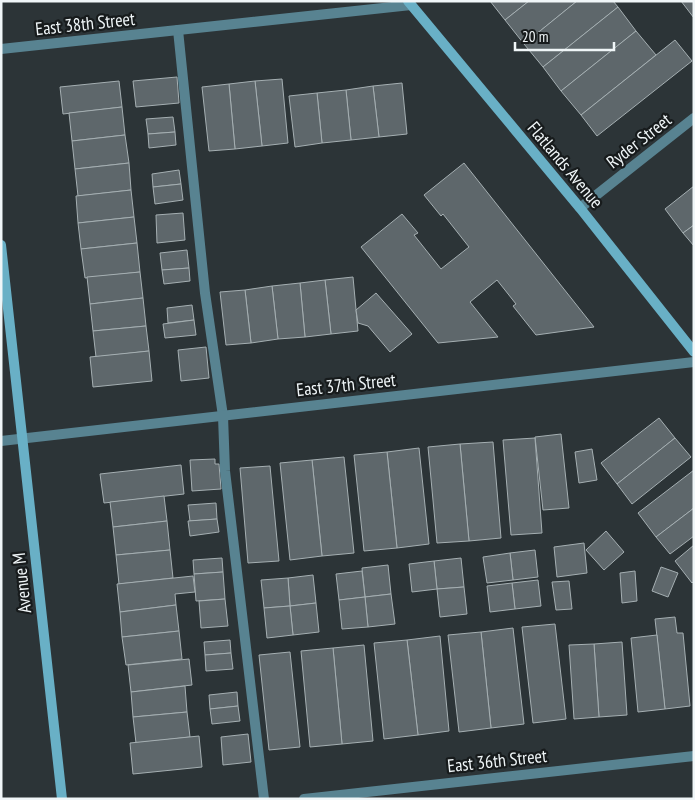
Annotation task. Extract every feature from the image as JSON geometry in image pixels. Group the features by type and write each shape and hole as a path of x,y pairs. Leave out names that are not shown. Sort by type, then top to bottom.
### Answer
{"main road":[{"name":"Flatlands Avenue","path":"409,3 580,208 694,352"},
{"name":"Avenue M","path":"1,245 62,799"}],"street":[{"name":"East 38th Street","path":"1,49 409,3"},
{"path":"178,30 205,293 223,416 226,480 264,799"},
{"name":"Ryder Street","path":"580,208 694,118"},
{"name":"East 37th Street","path":"1,440 694,362"},
{"name":"East 36th Street","path":"304,799 694,756"}],"building":[{"path":"490,1 529,1 505,20"},
{"path":"529,1 577,1 524,44 505,20"},
{"path":"577,1 613,1 618,7 543,67 524,44"},
{"path":"681,1 694,1 694,18"},
{"path":"618,7 636,31 561,91 543,67"},
{"path":"636,31 656,55 581,115 561,91"},
{"path":"675,40 692,61 597,136 581,115"},
{"path":"177,77 179,103 136,107 133,81"},
{"path":"282,79 288,143 262,146 255,81"},
{"path":"119,81 122,107 63,114 60,87"},
{"path":"255,81 262,146 235,149 229,84"},
{"path":"402,83 407,134 379,137 373,86"},
{"path":"229,84 235,149 209,151 202,87"},
{"path":"373,86 379,137 351,140 346,90"},
{"path":"346,90 351,140 322,143 317,93"},
{"path":"317,93 322,143 295,147 289,96"},
{"path":"122,107 125,135 72,141 69,113"},
{"path":"173,117 175,132 148,134 146,119"},
{"path":"175,132 176,145 149,148 148,134"},
{"path":"125,135 129,163 75,169 72,141"},
{"path":"129,163 131,190 78,196 75,169"},
{"path":"464,163 594,327 536,335 513,306 516,304 497,280 470,302 498,337 438,343 361,247 402,214 418,233 414,235 441,269 469,247 443,214 441,216 424,195"},
{"path":"179,170 181,184 153,187 152,174"},
{"path":"181,184 183,200 155,204 153,187"},
{"path":"694,186 694,225 683,233 665,209"},
{"path":"131,190 134,217 78,223 76,196"},
{"path":"183,213 185,240 157,243 156,215"},
{"path":"134,217 137,243 81,249 78,223"},
{"path":"694,225 694,246 683,233"},
{"path":"137,243 140,272 85,278 81,249"},
{"path":"187,250 189,268 162,270 160,253"},
{"path":"189,268 190,281 164,284 162,270"},
{"path":"140,272 143,298 90,304 87,277"},
{"path":"353,277 358,331 331,334 325,280"},
{"path":"325,280 331,334 305,337 300,283"},
{"path":"300,283 305,337 278,339 272,286"},
{"path":"272,286 278,339 251,343 245,290"},
{"path":"245,290 251,343 226,345 220,292"},
{"path":"376,293 412,334 390,352 368,326 358,323 356,310"},
{"path":"143,298 146,326 93,331 90,304"},
{"path":"192,305 194,320 168,323 167,308"},
{"path":"194,320 196,335 165,338 163,324"},
{"path":"146,326 149,351 96,357 93,331"},
{"path":"206,347 209,378 181,381 178,350"},
{"path":"149,351 152,381 93,387 90,357"},
{"path":"659,418 675,438 617,484 601,463"},
{"path":"561,434 569,508 543,510 535,437"},
{"path":"535,438 542,533 511,535 503,440"},
{"path":"675,438 691,457 632,504 617,484"},
{"path":"493,442 501,538 469,541 460,444"},
{"path":"460,444 469,541 437,543 428,447"},
{"path":"419,448 429,544 397,548 387,452"},
{"path":"592,449 597,480 579,483 575,452"},
{"path":"387,452 397,548 364,551 354,455"},
{"path":"344,457 354,553 322,556 312,460"},
{"path":"215,459 215,464 219,464 221,489 192,491 190,460"},
{"path":"312,460 322,556 290,560 280,463"},
{"path":"181,465 184,494 104,503 100,474"},
{"path":"270,466 279,561 248,563 240,468"},
{"path":"694,470 694,508 656,537 638,513"},
{"path":"164,496 167,521 113,527 110,502"},
{"path":"216,503 217,519 190,521 188,505"},
{"path":"694,508 694,536 670,554 656,537"},
{"path":"217,519 219,532 190,536 188,521"},
{"path":"167,521 170,550 116,555 113,527"},
{"path":"606,531 624,552 604,570 586,550"},
{"path":"584,543 587,573 557,577 554,547"},
{"path":"694,545 694,581 692,583 675,561"},
{"path":"170,550 173,578 119,584 116,555"},
{"path":"535,550 538,577 513,580 510,553"},
{"path":"510,553 513,580 487,583 483,557"},
{"path":"222,558 223,572 194,574 193,560"},
{"path":"461,558 464,587 437,589 434,561"},
{"path":"434,561 437,589 412,592 409,564"},
{"path":"388,565 391,594 365,597 362,568"},
{"path":"661,567 678,573 668,597 652,591"},
{"path":"362,571 365,597 339,600 336,574"},
{"path":"635,571 637,601 622,603 620,573"},
{"path":"223,572 225,599 196,601 194,574"},
{"path":"313,575 316,603 290,606 288,578"},
{"path":"193,576 195,592 175,594 176,605 120,612 117,584"},
{"path":"288,578 290,606 264,608 261,580"},
{"path":"538,580 541,606 515,609 512,583"},
{"path":"569,581 572,609 556,610 552,582"},
{"path":"512,583 515,609 490,612 487,586"},
{"path":"464,587 467,614 440,617 437,589"},
{"path":"391,594 395,624 368,627 365,597"},
{"path":"365,597 368,627 342,629 339,600"},
{"path":"225,599 228,626 201,628 199,601"},
{"path":"316,603 319,632 293,635 290,606"},
{"path":"176,605 179,631 122,637 120,612"},
{"path":"290,606 293,635 267,638 264,608"},
{"path":"675,617 677,633 683,633 690,706 665,709 655,619"},
{"path":"555,624 566,719 533,723 522,627"},
{"path":"513,628 524,724 491,728 481,632"},
{"path":"179,631 182,659 126,665 122,637"},
{"path":"481,632 491,728 459,732 448,635"},
{"path":"657,635 665,709 638,712 631,638"},
{"path":"440,636 449,731 418,735 407,640"},
{"path":"230,640 231,653 205,655 204,642"},
{"path":"407,640 418,735 384,739 374,643"},
{"path":"622,642 627,715 599,717 594,644"},
{"path":"594,644 599,717 574,719 569,645"},
{"path":"364,645 373,741 342,744 333,648"},
{"path":"333,648 342,744 310,747 301,651"},
{"path":"290,652 300,747 269,750 259,655"},
{"path":"231,653 233,669 206,671 205,655"},
{"path":"189,659 192,685 131,692 128,665"},
{"path":"185,686 187,712 133,717 131,692"},
{"path":"237,692 238,706 210,709 209,695"},
{"path":"238,706 240,721 212,724 210,709"},
{"path":"187,712 190,737 136,743 133,717"},
{"path":"248,734 251,762 223,765 221,737"},
{"path":"199,736 202,767 133,774 130,743"}]}
